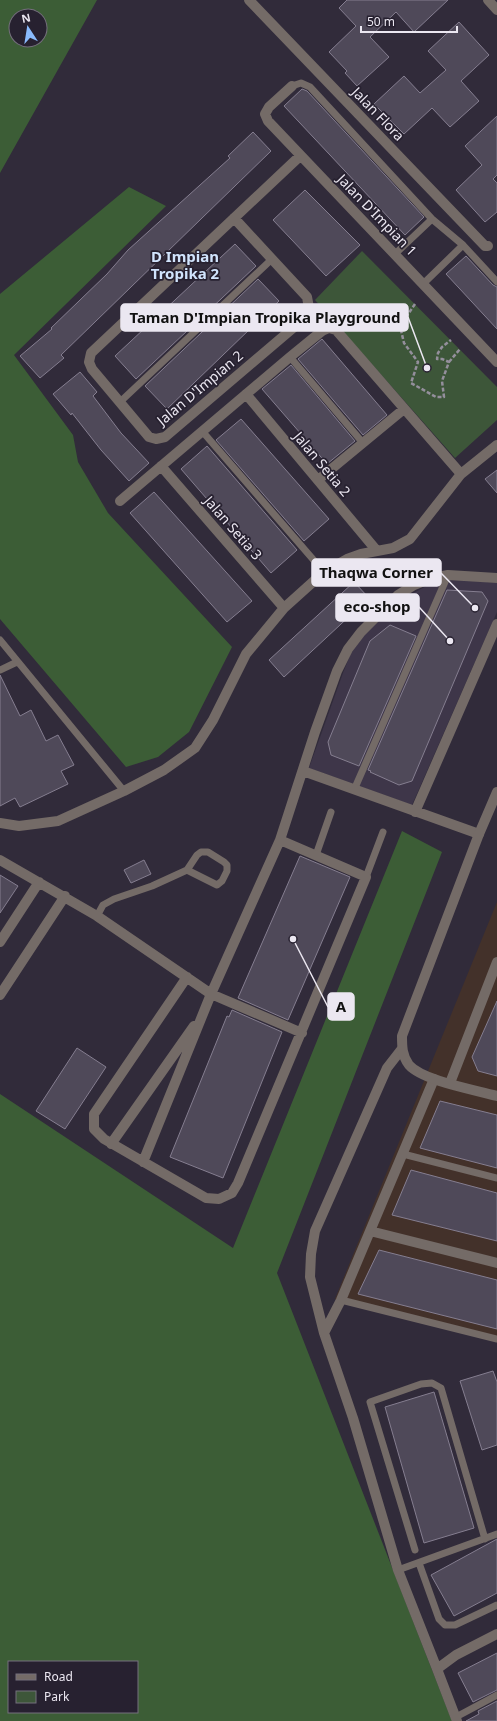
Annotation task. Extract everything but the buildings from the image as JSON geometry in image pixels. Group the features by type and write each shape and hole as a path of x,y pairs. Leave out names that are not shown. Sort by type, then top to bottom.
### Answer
{"street":[{"name":"Jalan Flora","path":"250,0 485,246 488,246"},
{"path":"488,0 497,10"},
{"name":"Jalan D'Impian 1","path":"292,86 269,106 265,114 268,121 497,362"},
{"name":"Jalan D'Impian 2","path":"234,218 307,297 309,308 306,316 165,437 156,439 149,437 92,369 89,362 91,353 234,218 300,156"},
{"path":"120,501 290,357 322,331 329,328 336,330 461,474"},
{"name":"Jalan Setia 2","path":"246,394 377,551"},
{"path":"318,480 404,409"},
{"path":"0,823 19,826 58,821 124,791 164,770 195,748 213,720 246,654 284,608 324,572 346,559 393,548 410,539 461,474 497,445"},
{"name":"Jalan Setia 3","path":"161,466 284,608"},
{"path":"143,1162 211,994 280,840 315,732 337,672 352,644 361,632 398,596 429,578 448,575 497,578"},
{"path":"415,812 497,624"},
{"path":"303,771 479,834"},
{"path":"497,792 479,834 402,1036 401,1050 409,1065 434,1079 497,1096"},
{"path":"187,977 94,1114 94,1128 111,1144 206,1198 219,1199 232,1193 238,1183 366,877 280,840"},
{"path":"0,860 65,896 97,916 211,994 302,1033"},
{"path":"0,942 39,882"},
{"path":"0,995 65,896"},
{"path":"450,1083 497,962"},
{"path":"111,1144 205,1011"},
{"path":"401,1050 387,1068 315,1231 311,1254 310,1277 324,1334 353,1418 398,1570 457,1719"},
{"path":"324,1334 341,1300 434,1079"},
{"path":"370,1230 497,1263"},
{"path":"437,1669 456,1655 497,1634"}],"lane":[{"path":"292,86 301,83 310,87 432,219 463,245 497,282"},
{"path":"395,254 432,219"},
{"path":"424,284 463,245"},
{"path":"120,402 272,259"},
{"path":"290,357 363,443"},
{"path":"202,431 324,572"},
{"path":"354,790 448,575"},
{"path":"0,640 124,791"},
{"path":"0,670 17,662"},
{"path":"316,855 331,812"},
{"path":"366,877 383,832"},
{"path":"97,916 103,906 114,899 152,886 187,870 197,855 201,852 208,852 227,865 227,871 222,881 217,885 187,870"},
{"path":"403,1154 497,1178"},
{"path":"341,1300 497,1339"},
{"path":"415,1550 370,1402 421,1384 432,1383 441,1388 485,1539"},
{"path":"398,1570 497,1534"},
{"path":"419,1563 439,1618 445,1625 454,1625 497,1605"},
{"path":"457,1719 497,1695"}],"path":[{"path":"415,304 400,326 404,343 418,362 411,383 436,397 444,396 442,381 449,362 460,349"},
{"path":"449,362 437,358 442,348 451,340"}],"shaded area":[{"path":"452,579 497,583 497,612 412,805 309,768 351,653 365,634 401,600 430,584"},
{"path":"497,902 497,1342 335,1299"}],"green space":[{"path":"0,0 97,0 0,173"},
{"path":"129,187 166,206 14,355 73,435 78,462 108,513 232,647 189,732 158,757 126,767 0,619 0,294"},
{"path":"362,251 497,387 497,420 455,458 315,300"},
{"path":"402,831 442,852 277,1273 452,1721 0,1721 0,1094 233,1248"}],"place":[{"name":"Taman D'Impian Tropika Playground","path":"427,368"},
{"name":"Thaqwa Corner","path":"475,608"},
{"name":"eco-shop","path":"450,641"},
{"name":"A","path":"293,939"}],"district":[{"name":"D Impian Tropika 2","path":"185,266"}]}
